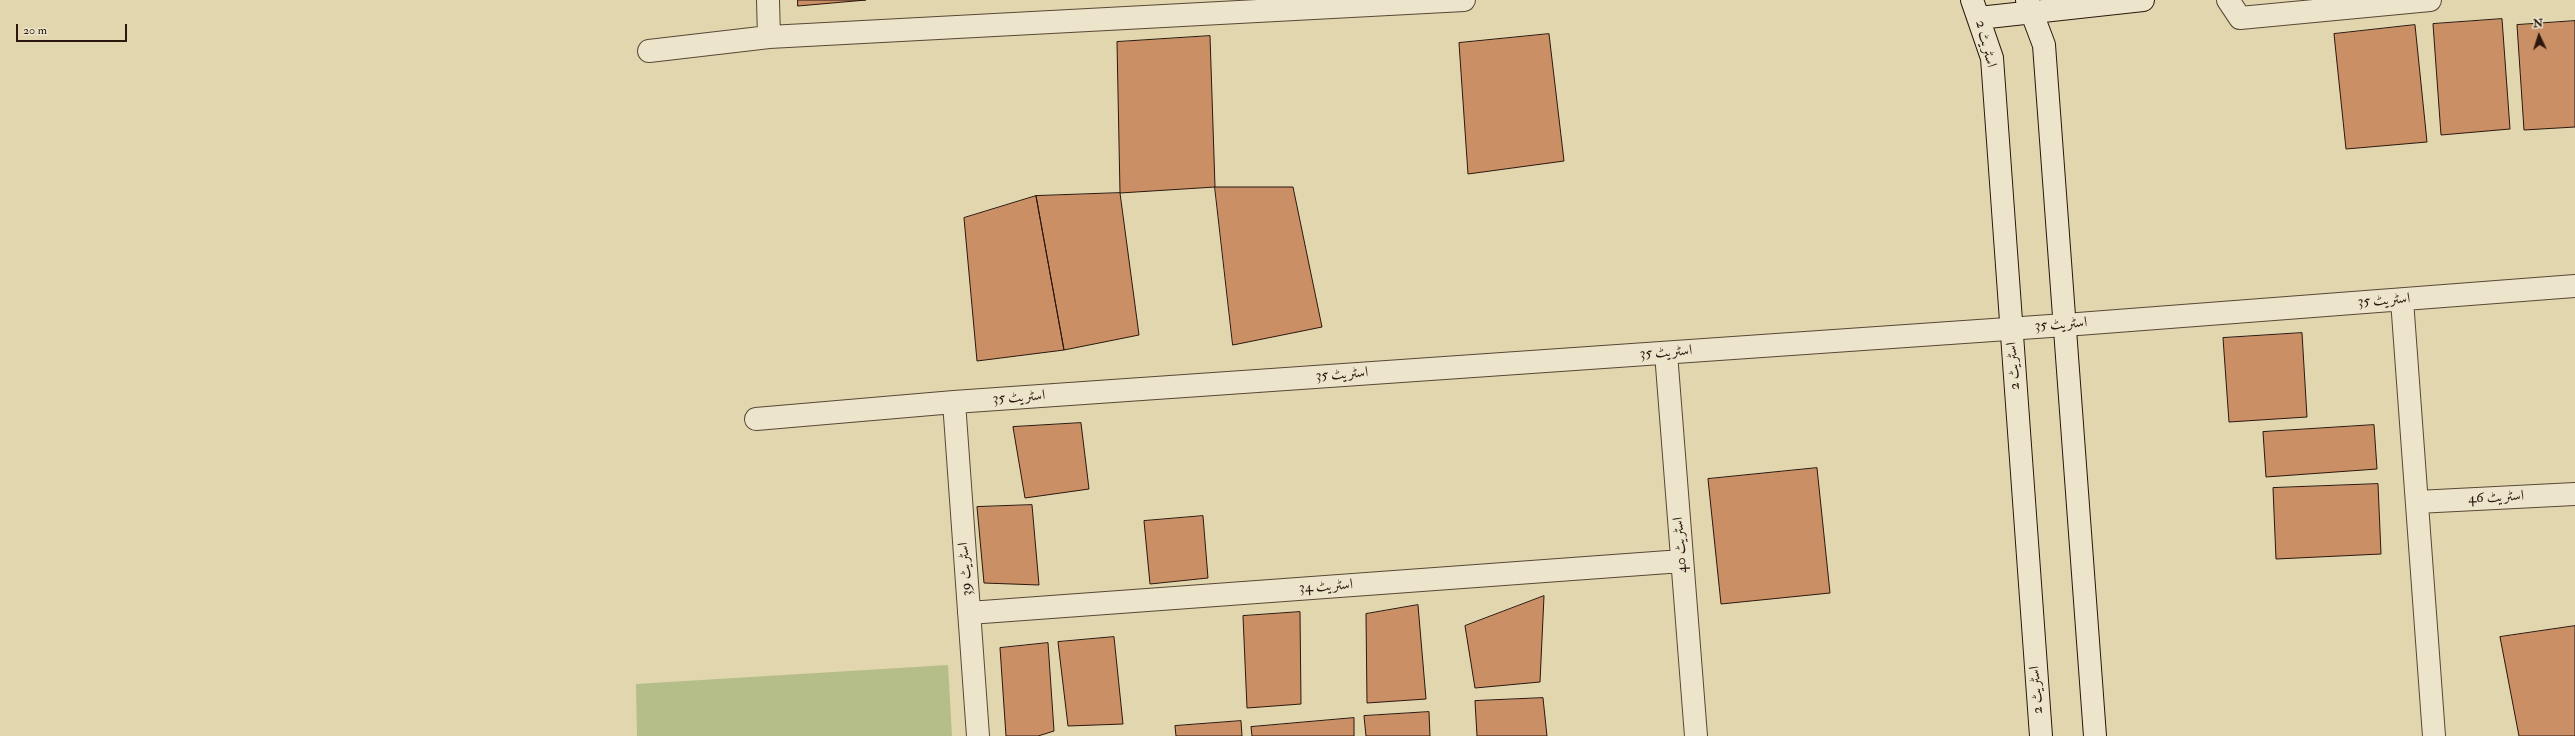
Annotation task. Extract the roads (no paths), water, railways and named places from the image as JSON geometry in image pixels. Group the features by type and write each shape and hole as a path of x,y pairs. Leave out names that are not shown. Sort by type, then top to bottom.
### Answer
{"street":[{"path":"768,0 769,38"},
{"path":"649,52 769,38 1464,0"},
{"path":"1976,9 2142,0"},
{"path":"2228,0 2240,18 2430,0"},
{"path":"2030,5 2044,45 2095,736"},
{"name":"اسٹریٹ 2","path":"1976,9 1992,58 2041,736"},
{"name":"اسٹریٹ 35","path":"756,419 954,402 2065,325 2575,286"},
{"path":"2402,300 2434,736"},
{"name":"اسٹریٹ 40","path":"1666,353 1696,736"},
{"name":"اسٹریٹ 39","path":"954,402 978,736"},
{"name":"اسٹریٹ 46","path":"2417,502 2575,494"},
{"name":"اسٹریٹ 34","path":"969,613 1682,561"}]}
